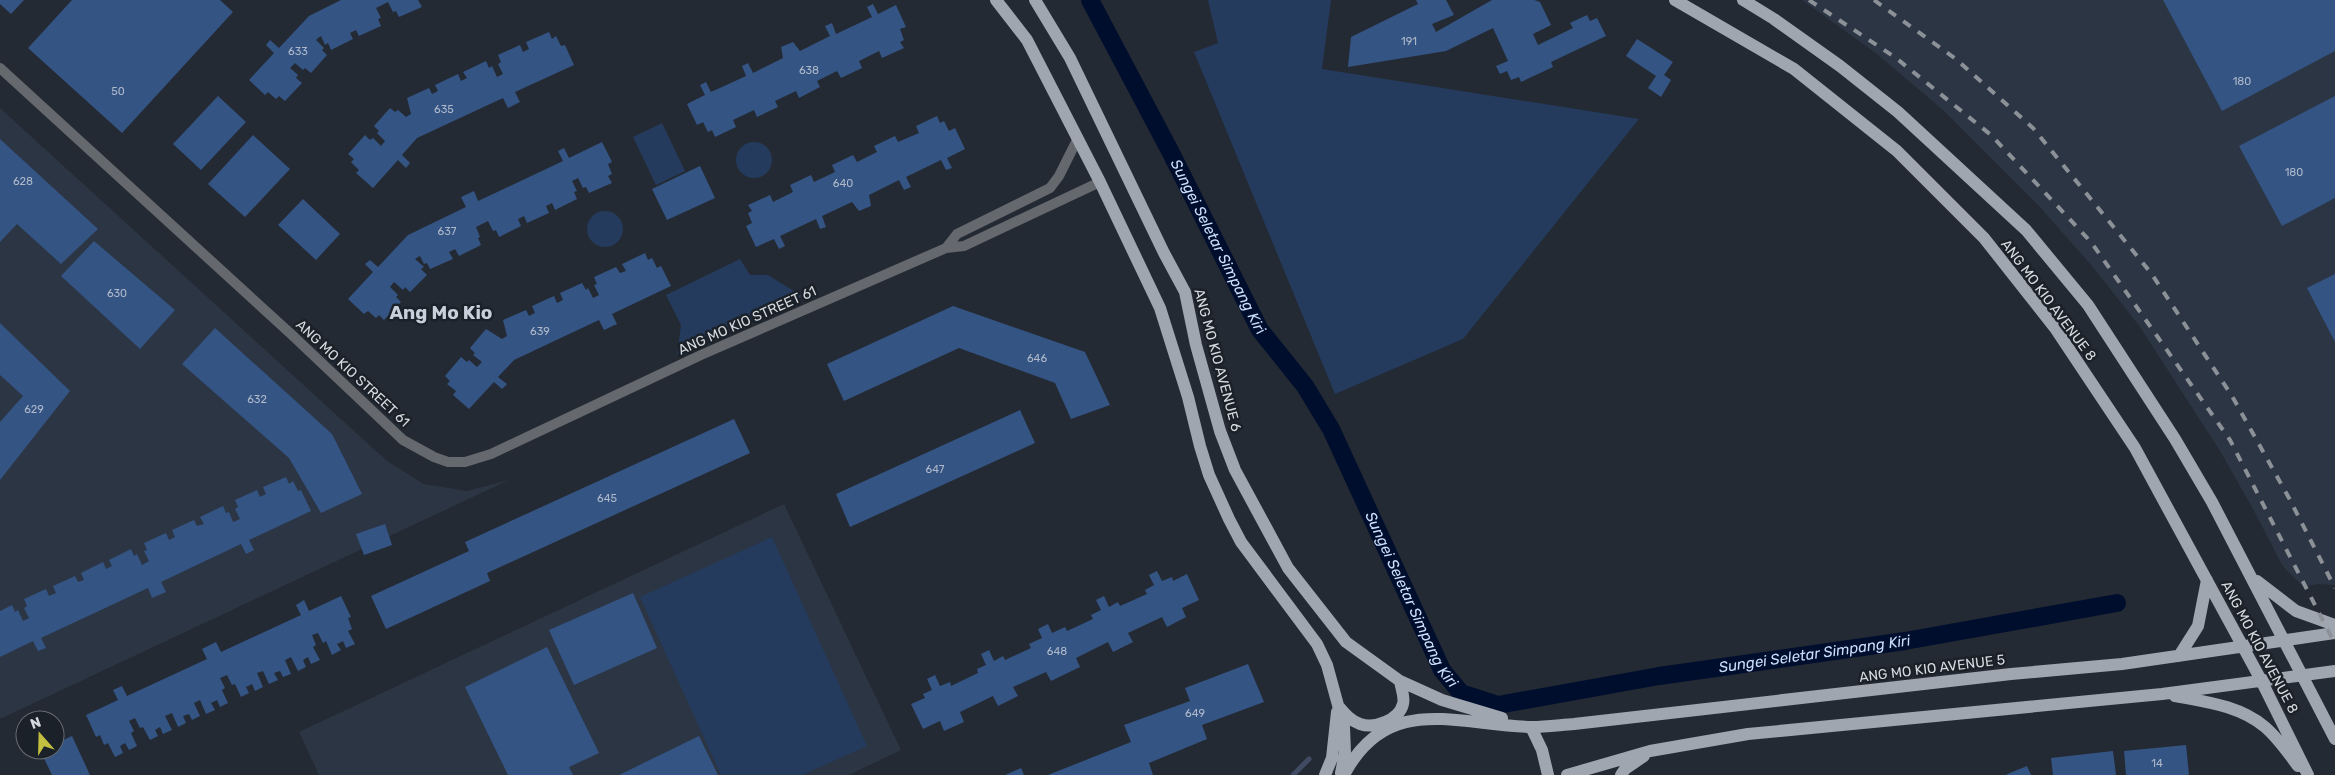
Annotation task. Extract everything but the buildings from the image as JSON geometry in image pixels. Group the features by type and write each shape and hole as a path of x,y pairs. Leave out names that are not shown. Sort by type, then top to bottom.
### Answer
{"main road":[{"path":"996,0 1027,40 1100,182 1160,308 1188,397 1200,446 1228,519 1241,542 1317,644 1328,664 1337,706 1344,727 1345,753 1340,775"},
{"name":"ANG MO KIO AVENUE 6","path":"1035,0 1070,58 1164,253 1185,292 1196,346 1220,430 1239,479 1288,568 1346,642 1400,681 1442,700 1532,727"},
{"name":"ANG MO KIO AVENUE 8","path":"1675,0 1794,70 1897,150 1984,238 2055,328 2135,448 2262,680 2307,775"},
{"name":"ANG MO KIO AVENUE 8","path":"1743,0 1774,19 1840,66 1898,112 2026,230 2088,305 2170,431 2253,578 2335,739"},
{"path":"2253,578 2296,611 2335,625"},
{"path":"2179,656 2198,626 2207,580"},
{"name":"ANG MO KIO AVENUE 5","path":"1532,727 1583,723 2179,656 2335,633"},
{"path":"1567,775 1650,751 1748,734 2162,694 2335,671"},
{"path":"1337,706 1351,720 1362,725 1390,720 1400,711 1404,703 1400,681"},
{"path":"2162,694 2220,704 2244,714 2266,728 2307,775"},
{"path":"1325,775 1332,758 1337,706"},
{"path":"1344,775 1365,744 1391,728 1414,720 1437,717 1532,727 1542,750 1548,775"},
{"path":"1621,775 1625,769 1650,751"}],"street":[{"name":"ANG MO KIO STREET 61","path":"0,68 291,334 403,440 434,457 448,462 465,462 491,454 718,348 946,248 964,246 1100,182"},
{"name":"ANG MO KIO STREET 61","path":"946,248 957,234 1050,188 1059,176 1078,138"}],"shaded area":[{"path":"1208,0 1331,0 1322,69 1639,119 1463,339 1335,394 1194,52 1218,43"},
{"path":"1802,0 2335,0 2335,585 2318,584 2303,587 2282,565 2220,451 2140,327 2093,267 2038,205 1944,111 1877,54"},
{"path":"0,108 387,461 424,484 467,491 509,480 19,710 15,710 15,712 0,719"},
{"path":"662,123 685,171 656,185 633,137"},
{"path":"754,142 761,143 767,147 771,153 771,167 767,173 761,177 754,178 747,177 741,173 737,167 736,160 737,153 741,147 747,143"},
{"path":"605,211 612,212 618,216 622,222 622,236 618,242 612,246 605,247 598,246 592,242 588,236 587,229 588,222 592,216 598,212"},
{"path":"740,259 750,275 768,275 802,296 677,355 681,325 666,295"},
{"path":"784,504 901,750 849,775 319,775 299,732"},
{"path":"772,537 867,746 802,775 721,775 640,597"}],"waterway":[{"name":"Sungei Seletar Simpang Kiri","path":"1090,0 1170,151 1260,330 1305,386 1331,429 1442,670 1461,693 1498,705 1659,676 1905,641 2117,603"},
{"name":"Sungei Seletar Simpang Kiri","path":"1412,615 1413,604"},
{"path":"1293,775 1309,759"}],"railway":[{"path":"1809,0 1896,58 1991,135 2091,242 2230,440 2335,644"},
{"path":"1874,0 1956,59 2033,128 2151,273 2232,396 2289,498 2335,588"}],"district":[{"name":"Ang Mo Kio","path":"441,312"}]}
